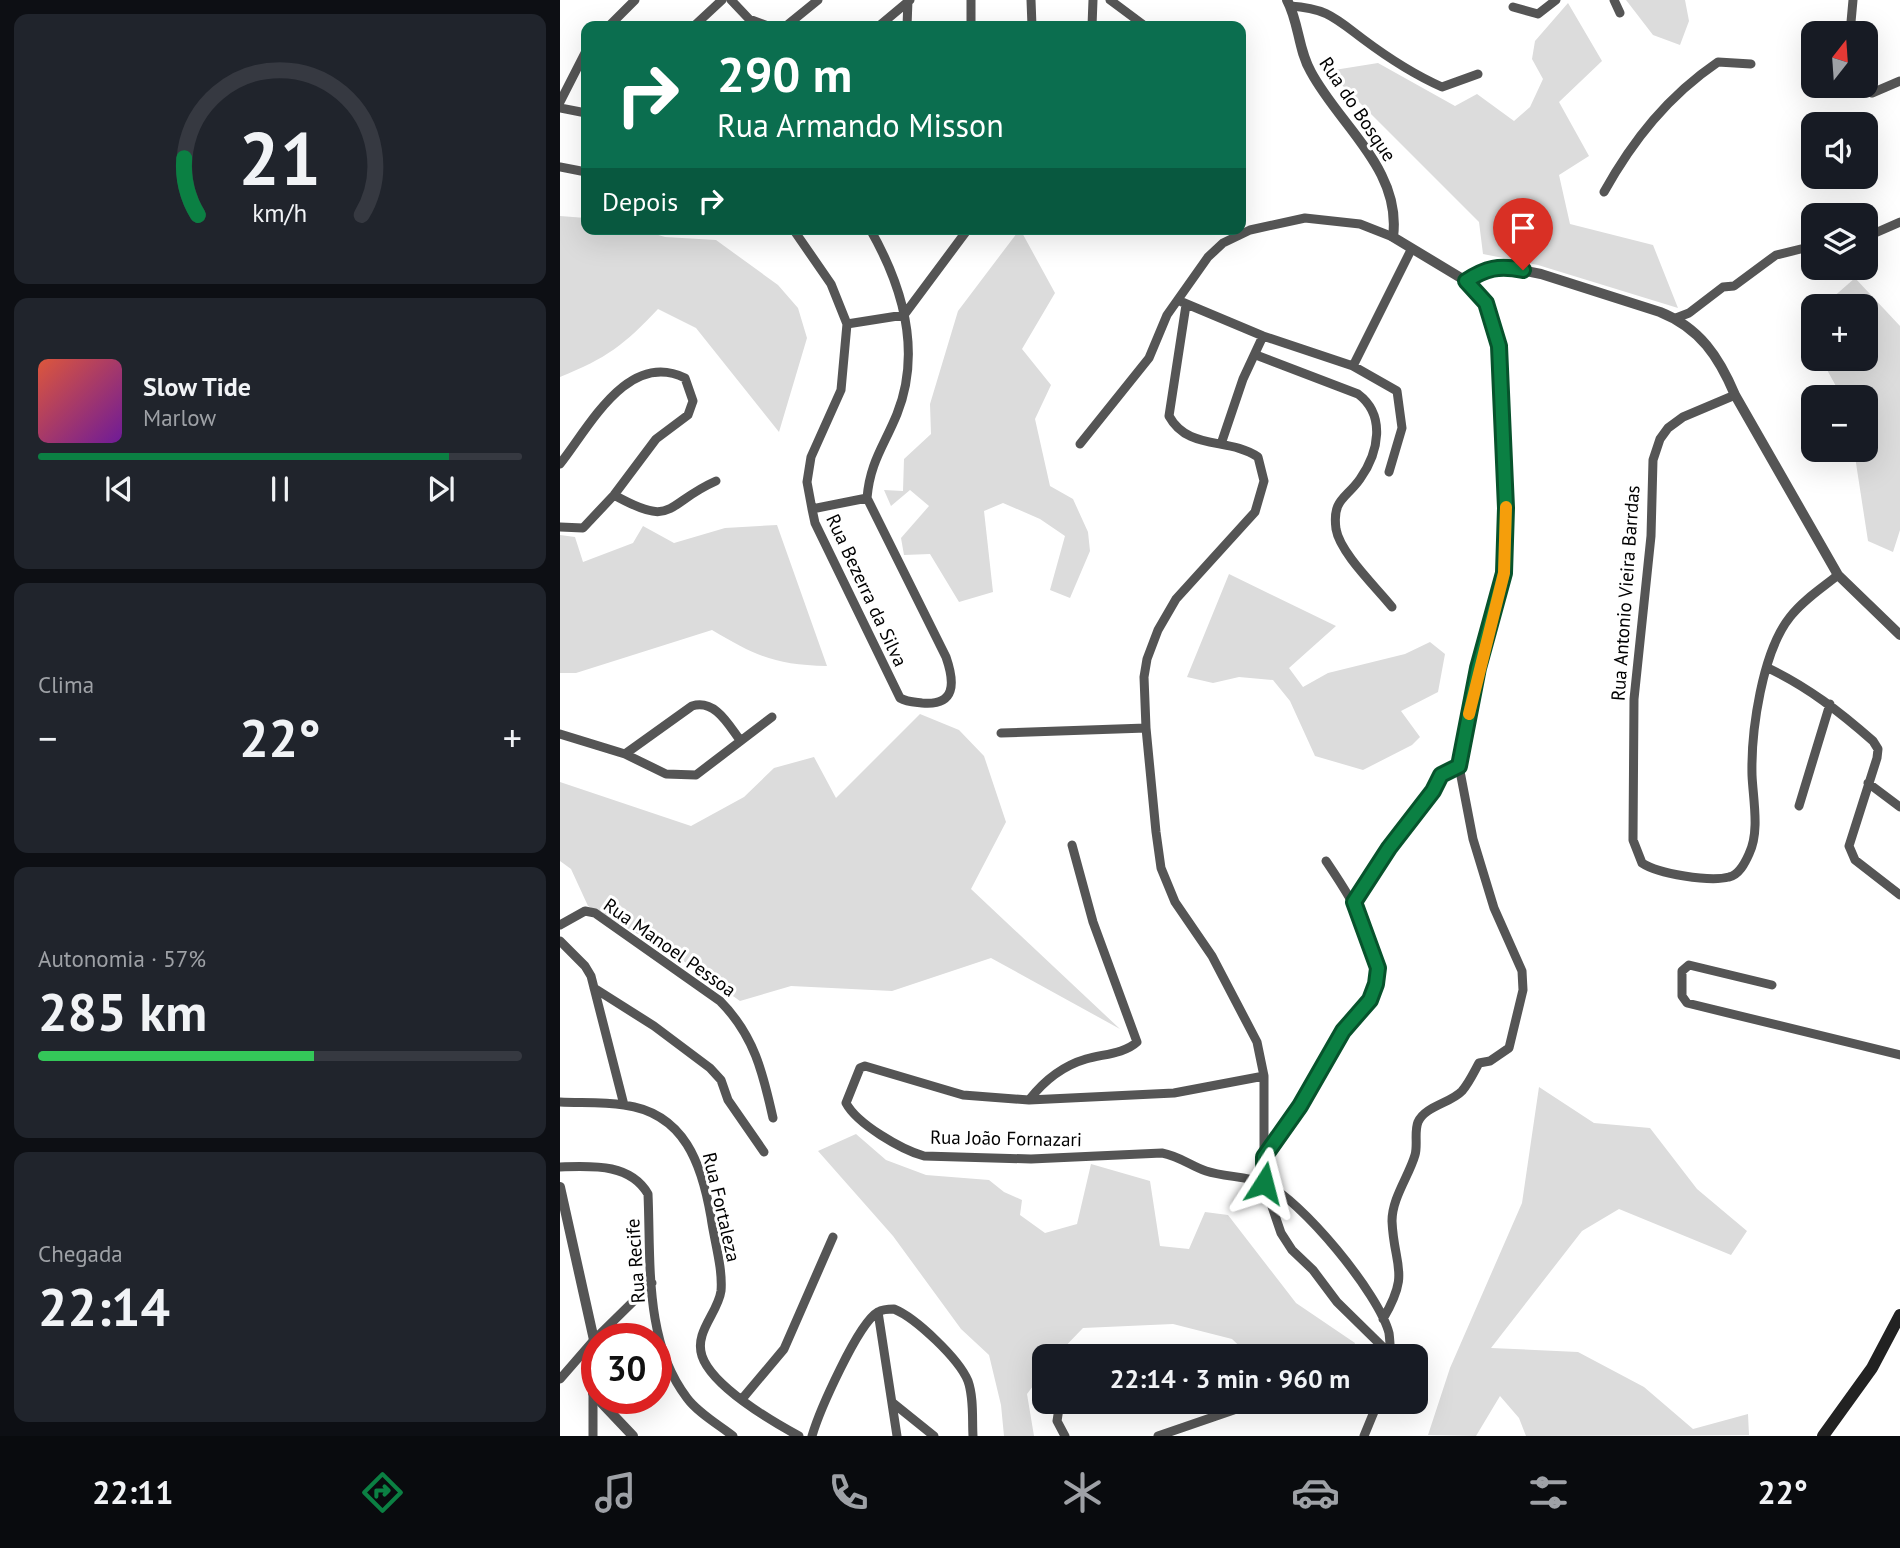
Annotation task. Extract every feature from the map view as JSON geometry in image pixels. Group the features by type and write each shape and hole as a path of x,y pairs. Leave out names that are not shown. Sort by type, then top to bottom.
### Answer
{"main road":[{"path":"1823,1436 1842,1402 1887,1344 1900,1315"}],"street":[{"path":"614,21 635,0"},
{"path":"699,21 722,0"},
{"path":"731,0 749,19 754,21"},
{"path":"790,21 804,5 818,0"},
{"path":"971,0 971,21"},
{"path":"1031,0 1032,21"},
{"path":"1093,0 1093,21"},
{"path":"1110,0 1138,21"},
{"path":"1513,7 1538,14 1556,0"},
{"path":"1614,0 1620,13"},
{"path":"1851,21 1853,0"},
{"path":"885,21 909,1"},
{"path":"907,21 909,1"},
{"path":"1289,3 1313,7 1337,18 1364,40 1443,87 1467,81 1478,74"},
{"name":"Rua do Bosque","path":"1289,3 1311,73 1376,162 1385,181 1395,210 1393,237"},
{"path":"560,102 581,61"},
{"path":"1604,192 1638,136 1668,102 1715,64 1751,64"},
{"path":"1878,89 1900,81"},
{"path":"560,108 581,112"},
{"path":"560,167 581,171"},
{"path":"1246,232 1305,218 1360,224 1393,237 1466,281 1486,303 1499,346 1506,508 1504,573 1478,668 1459,766 1473,839 1494,908 1522,971 1523,990 1509,1048 1490,1061 1479,1063 1461,1092 1425,1114 1418,1122 1415,1156 1394,1209 1392,1221 1400,1262 1399,1282 1394,1300 1383,1319"},
{"path":"1878,232 1900,222"},
{"name":"Rua Bezerra da Silva","path":"797,235 831,284 847,324 841,390 811,457 807,482 812,509 827,547 900,698 934,704 943,702 950,693 950,671 946,657 867,498"},
{"path":"812,509 867,498 869,473 898,412 908,367 904,315 897,284 873,235"},
{"path":"847,324 904,315 964,235"},
{"path":"1080,444 1149,358 1167,315 1183,302 1208,257 1223,243 1240,235"},
{"path":"1676,318 1701,305 1712,293 1734,286 1776,255 1801,249"},
{"path":"1353,366 1411,250"},
{"path":"1466,281 1485,269 1505,267 1541,274 1676,318 1713,351 1735,395 1838,575 1900,635"},
{"path":"1183,302 1263,336 1353,366 1397,391 1402,428 1389,472"},
{"path":"1183,302 1169,416 1186,436 1238,447 1258,457 1263,471 1263,490 1255,512 1189,582 1158,630 1144,677 1156,832 1164,875 1175,902 1212,956 1257,1042 1264,1076 1264,1183 1281,1233 1292,1250 1314,1270 1350,1316 1379,1344"},
{"path":"1221,444 1243,379 1263,336"},
{"path":"1256,355 1358,394 1370,402 1377,416 1376,437 1360,480 1340,498 1335,515 1337,533 1344,548 1392,607"},
{"path":"560,464 624,384 643,374 664,370 685,378 693,401 688,415 656,439 614,495 583,528 560,527"},
{"name":"Rua Antonio Vieira Barrdas","path":"1735,395 1683,417 1668,428 1660,439 1653,460 1651,536 1633,699 1633,840 1642,863 1666,875 1728,878 1741,869 1751,851 1754,830 1753,746 1756,718 1768,668"},
{"path":"614,495 643,511 657,513 673,509 697,490 716,481"},
{"path":"1838,575 1789,618 1777,636 1768,668 1795,681 1830,704 1873,741 1878,749 1849,846 1855,860 1900,895"},
{"path":"625,754 692,706 703,703 710,706 740,740"},
{"path":"1799,806 1830,704"},
{"path":"560,734 625,754 666,774 696,775 711,767 740,740 772,717"},
{"path":"1001,733 1146,728"},
{"path":"1354,902 1389,848 1433,791 1441,775 1459,766"},
{"path":"1868,783 1900,807"},
{"name":"Rua João Fornazari","path":"1029,1100 1041,1084 1067,1067 1136,1044 1137,1039 1093,922 1072,845"},
{"path":"1264,1157 1300,1106 1343,1031 1370,1000 1376,984 1378,968 1354,902 1326,861"},
{"name":"Rua Manoel Pessoa","path":"560,925 585,911 595,913 720,1001 733,1014 760,1060 774,1118"},
{"path":"560,941 585,966 594,988 624,1105"},
{"path":"1772,985 1689,965 1682,971 1682,996 1687,1003 1900,1055"},
{"path":"594,988 654,1026 710,1068 721,1080 728,1100 764,1152"},
{"name":"Rua João Fornazari","path":"1264,1076 1174,1093 1029,1100 963,1095 865,1066 860,1068 846,1103 887,1138 907,1151 924,1156 1031,1159 1162,1153 1180,1158 1204,1170 1264,1183"},
{"name":"Rua Fortaleza","path":"560,1102 624,1105 669,1125 682,1135 694,1154 710,1212 721,1279 720,1296 701,1340 701,1354 709,1370 742,1399 799,1436"},
{"name":"Rua Recife","path":"560,1167 620,1170 641,1183 648,1194 653,1283 661,1350 688,1399 733,1436"},
{"path":"1264,1183 1309,1218 1345,1259 1383,1319 1390,1344"},
{"path":"560,1187 590,1323"},
{"path":"742,1399 784,1349 833,1237"},
{"path":"612,1323 653,1283"},
{"path":"812,1436 833,1383 878,1312 894,1309 919,1324 963,1373 970,1392 974,1436"},
{"path":"878,1312 897,1436"},
{"path":"560,1380 581,1355"},
{"path":"893,1403 934,1436"},
{"path":"593,1436 595,1414"},
{"path":"613,1414 633,1436"},
{"path":"1058,1414 1057,1421 1065,1436"},
{"path":"1158,1436 1222,1414"},
{"path":"1364,1436 1373,1414"}],"shaded area":[{"path":"1626,0 1685,0 1689,21 1680,45 1653,35"},
{"path":"1568,3 1602,61 1559,102 1589,156 1559,175 1570,224 1653,245 1678,308 1538,265 1483,254 1479,222 1328,71 1378,63 1455,106 1477,94 1514,121 1530,107 1543,79 1532,59 1535,41"},
{"path":"560,216 581,218 581,235 658,235 716,240 778,285 798,308 807,338 779,432 696,328 658,309 614,349 560,377"},
{"path":"1015,235 1023,235 1055,293 1022,349 1051,385 1035,419 1050,486 1073,499 1088,532 1090,551 1070,598 1050,590 1065,536 1040,519 1003,503 984,511 993,592 959,602 930,554 904,555 901,538 929,506 910,490 891,506 884,490 903,491 904,459 931,434 930,404 958,311"},
{"path":"1853,280 1857,280 1870,294 1837,294"},
{"path":"1878,303 1900,326 1900,530 1893,552 1868,541 1856,462 1878,462 1878,385 1835,385 1828,371 1878,371"},
{"path":"777,525 827,666 793,664 766,657 712,630 576,673 560,673 560,535 575,537 583,562 633,543 643,526 674,543 725,528"},
{"path":"1229,574 1336,626 1289,668 1303,687 1328,673 1405,654 1430,642 1445,654 1438,692 1401,711 1420,737 1412,745 1363,770 1315,756 1290,701 1273,680 1239,677 1213,683 1187,677"},
{"path":"920,714 959,730 984,756 1006,822 971,889 1120,1029 991,958 892,991 791,986 740,1001 675,955 588,906 571,869 560,861 560,782 691,826 744,797 774,768 814,757 836,798"},
{"path":"1539,1087 1594,1123 1650,1128 1697,1189 1747,1231 1731,1255 1619,1209 1582,1231 1491,1348 1578,1352 1644,1387 1693,1429 1748,1414 1749,1435 1526,1436 1519,1418 1500,1396 1476,1436 1428,1435 1450,1368 1522,1203"},
{"path":"856,1134 886,1160 926,1175 989,1180 1004,1192 1022,1200 1020,1215 1045,1233 1077,1224 1091,1164 1150,1181 1160,1246 1189,1249 1205,1212 1228,1215 1296,1303 1355,1344 1237,1344 1232,1339 1173,1324 1083,1328 1068,1344 1032,1344 1032,1387 1027,1394 1034,1436 1004,1436 1001,1405 989,1355 961,1329 893,1236 818,1151"}],"slow traffic":[{"path":"1469,714 1478,668 1504,573 1506,507"}],"route":[{"path":"1264,1183 1264,1157 1300,1106 1343,1031 1370,1000 1376,984 1378,968 1354,902 1389,848 1433,791 1441,775 1446,769 1459,766 1478,668 1504,573 1506,508 1499,346 1486,303 1466,281 1485,269 1505,267 1523,270"}]}
